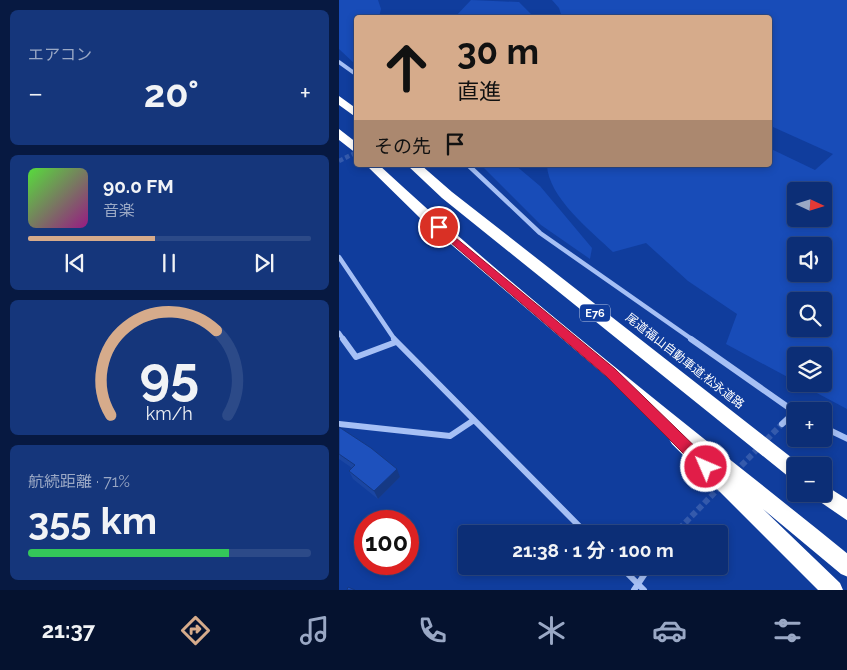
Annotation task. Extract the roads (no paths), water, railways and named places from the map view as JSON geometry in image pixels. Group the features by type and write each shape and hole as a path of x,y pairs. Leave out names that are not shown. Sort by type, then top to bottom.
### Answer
{"highway":[{"path":"339,99 354,112"},
{"path":"339,133 354,147"},
{"path":"374,167 425,215 847,567"},
{"name":"尾道福山自動車道;松永道路","path":"415,167 455,201 787,465"},
{"path":"611,372 833,590"},
{"path":"832,495 847,506"},
{"path":"832,500 847,512"}],"street":[{"path":"339,62 354,73"},
{"path":"470,167 540,233 787,406"},
{"path":"339,257 396,342 578,525"},
{"path":"339,334 357,357 396,342"},
{"path":"782,424 787,419"},
{"path":"339,424 450,436 474,420"},
{"path":"832,431 847,439"},
{"path":"627,575 636,587 643,590"},
{"path":"636,587 644,575"}],"tunnel":[{"path":"339,161 354,154"},
{"path":"735,472 782,424"},
{"path":"683,525 722,485"}]}
